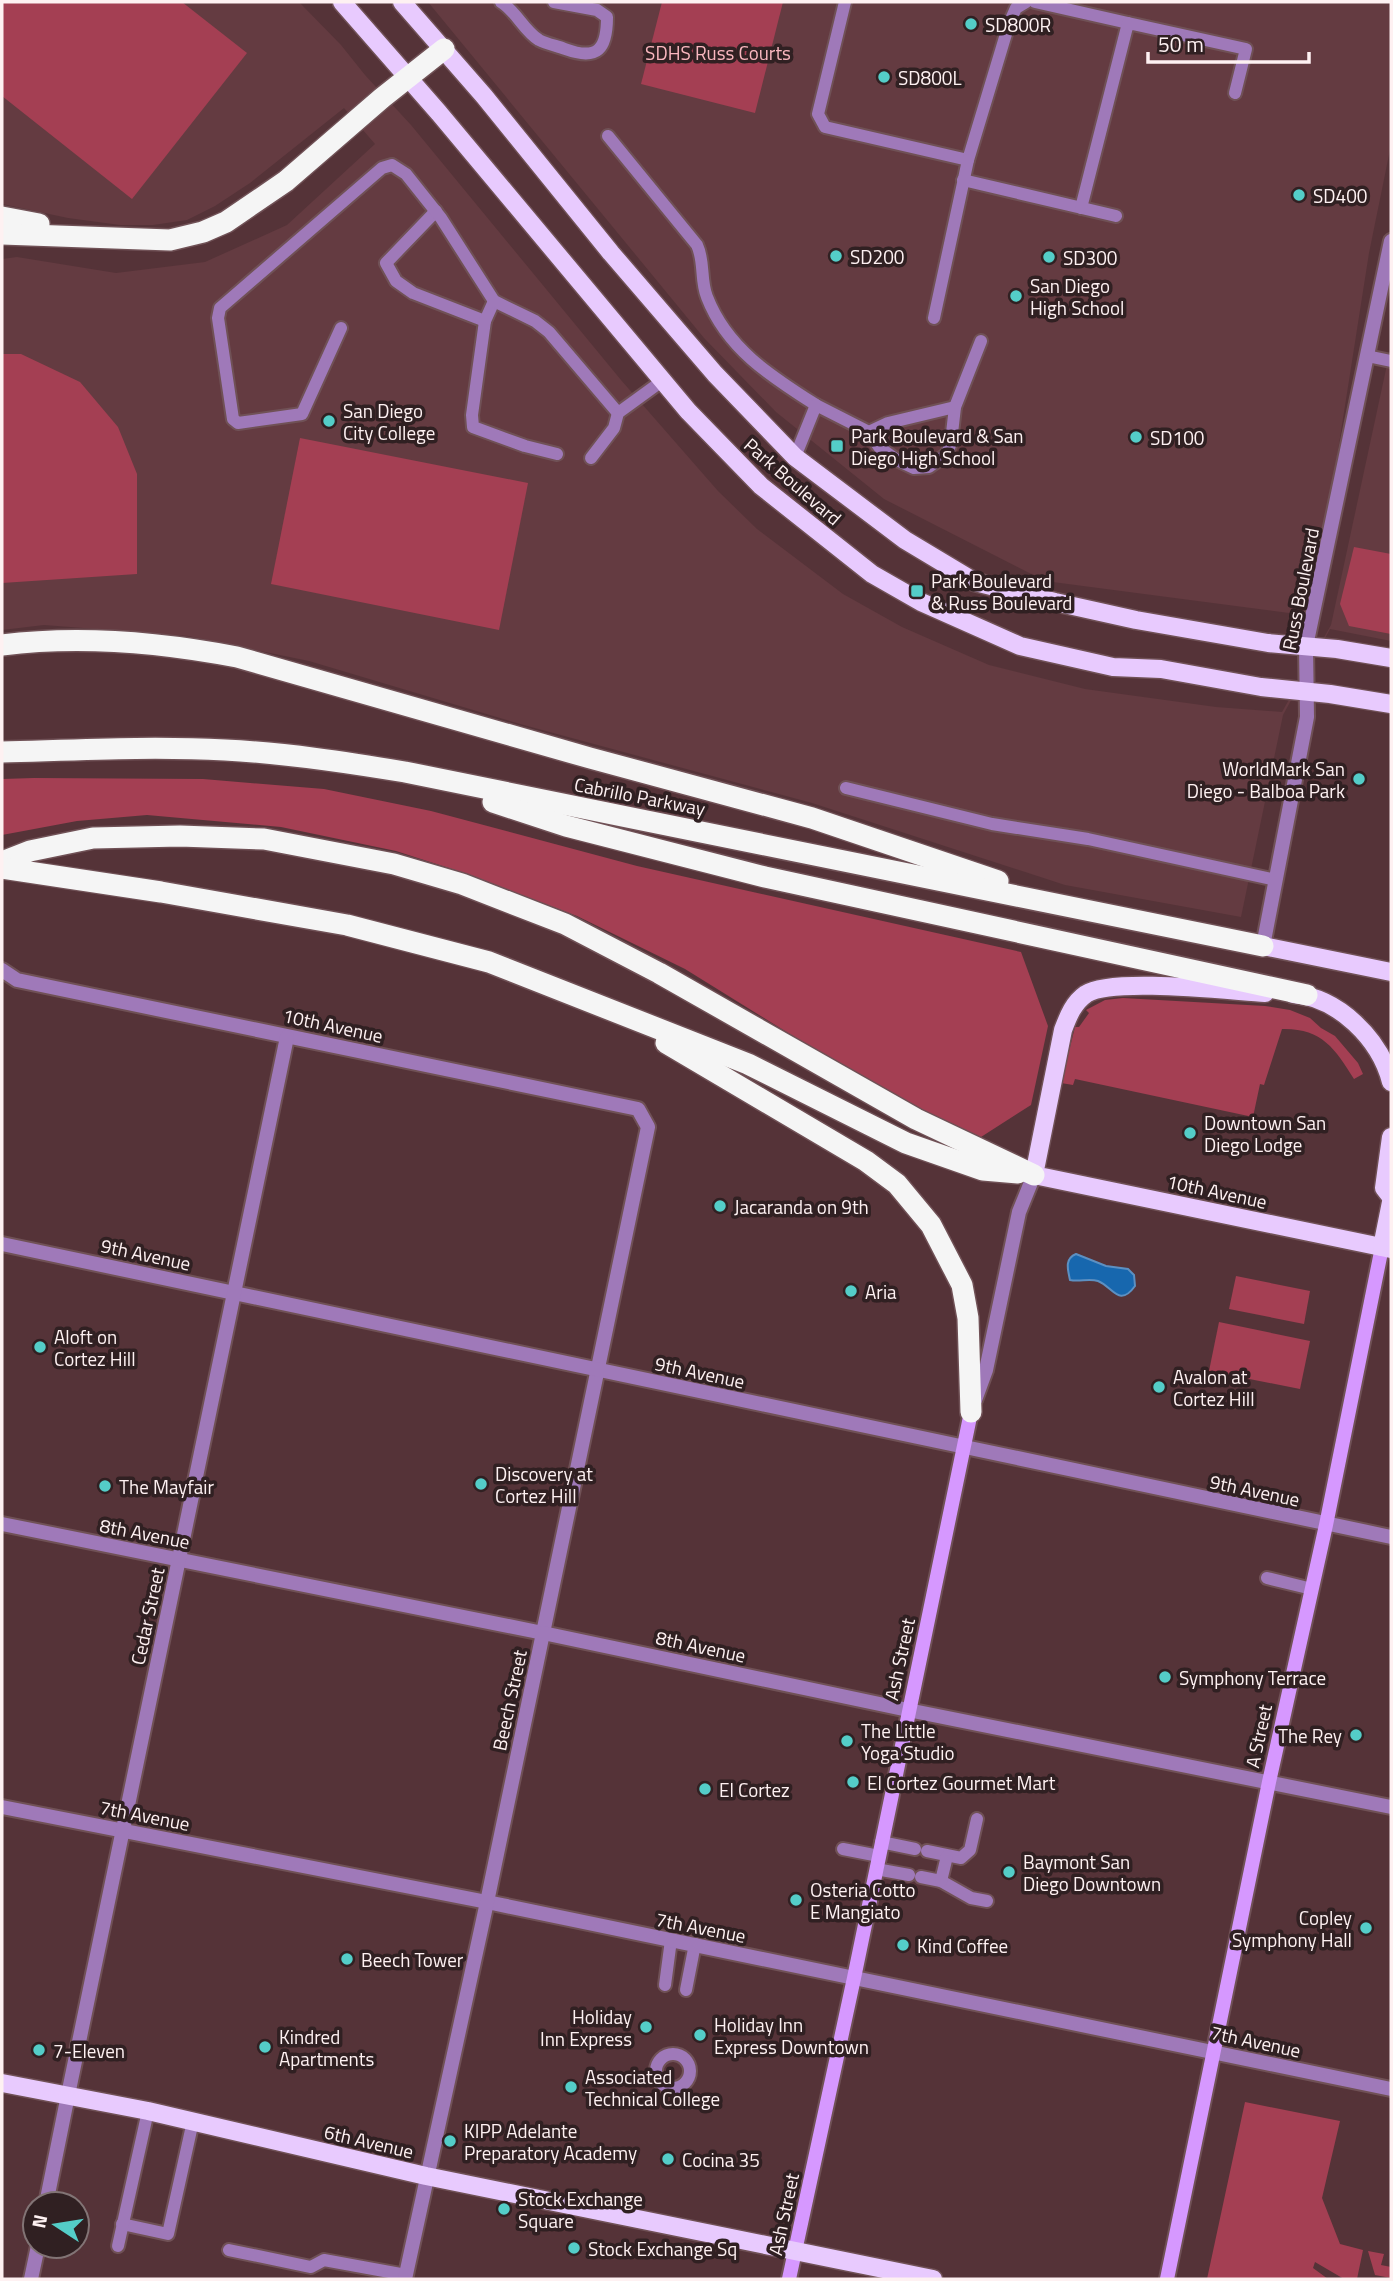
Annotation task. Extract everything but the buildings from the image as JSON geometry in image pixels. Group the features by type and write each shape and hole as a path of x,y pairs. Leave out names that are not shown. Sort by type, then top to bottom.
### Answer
{"highway":[{"path":"2,234 170,240 203,232 226,222 286,181 444,49"},
{"path":"2,218 89,237"},
{"path":"2,645 25,642 118,641 186,647 237,657 812,818 1087,910"},
{"name":"Cabrillo Parkway","path":"2,752 133,748 225,750 318,758 405,772 1263,946"},
{"path":"405,772 566,826 765,877 1307,995"},
{"path":"2,862 57,844 119,835 264,839 394,864 462,884 565,924 671,980 916,1119 1034,1175"},
{"path":"2,868 161,892 347,925 489,962 748,1064 906,1143 983,1170 1034,1175"},
{"path":"605,1008 866,1161 897,1184 931,1225 962,1285 968,1318 971,1412"}],"main road":[{"name":"Park Boulevard","path":"342,2 688,411 761,486 872,574 921,602 1020,646 1113,667 1161,669 1261,687 1391,704"},
{"name":"Park Boulevard","path":"402,2 715,374 795,457 905,540 975,582 1136,620 1268,643 1391,658"},
{"path":"1263,946 1391,972"},
{"path":"1034,1175 1063,1030 1072,1009 1087,994 1105,988 1135,986 1307,995 1337,1009 1362,1031 1380,1054 1391,1082"},
{"name":"A Street","path":"1167,2279 1269,1782 1386,1248 1391,1200 1384,1188 1391,1137"},
{"name":"10th Avenue","path":"1034,1175 1386,1248"},
{"name":"Ash Street","path":"789,2279 971,1412"},
{"name":"6th Avenue","path":"2,2083 148,2111 426,2176 933,2279"}],"street":[{"name":"Russ Boulevard","path":"1263,946 1307,718 1306,646 1391,240"},
{"name":"10th Avenue","path":"2,970 17,980 638,1109 648,1127"},
{"name":"Cedar Street","path":"49,2190 287,1037"},
{"name":"Beech Street","path":"405,2277 487,1902 648,1127"},
{"name":"Ash Street","path":"971,1412 986,1370 1019,1212 1034,1175"},
{"name":"9th Avenue","path":"2,1244 1391,1537"},
{"name":"8th Avenue","path":"2,1524 1391,1807"},
{"name":"7th Avenue","path":"2,1807 695,1944 1391,2089"},
{"path":"31,2279 35,2260"}],"lane":[{"path":"501,2 509,7 538,39 580,55 593,54 607,35 607,16 597,10 554,2"},
{"path":"845,2 818,114 825,127 968,160"},
{"path":"934,318 968,160 1009,24 1016,8 1026,2"},
{"path":"1035,2 1246,49 1234,93"},
{"path":"1081,208 1128,23"},
{"path":"608,136 697,245 702,255 706,296 737,346 765,372 816,405 869,432 879,447 897,460 914,468 929,467 947,454 956,407 981,341"},
{"path":"341,328 302,414 238,423 233,419 218,318 220,308 382,168 392,165 406,174 436,212 494,301 535,321 549,332 618,413"},
{"path":"964,180 1116,216"},
{"path":"436,212 386,264 396,281 413,293 485,321"},
{"path":"494,301 485,321 472,415 473,426 525,446 557,454"},
{"path":"1367,356 1391,361"},
{"path":"591,458 614,428 618,413 662,381"},
{"path":"795,457 816,405"},
{"path":"869,432 888,424 956,407"},
{"path":"846,788 992,824 1079,837 1276,880"},
{"path":"1267,1578 1312,1589"},
{"path":"843,1849 879,1855 921,1850 961,1858 970,1850 977,1819"},
{"path":"879,1855 915,1876 941,1881 971,1898 987,1901"},
{"path":"941,1881 947,1856"},
{"path":"665,1985 671,1940"},
{"path":"686,1990 695,1944"},
{"path":"655,2070 660,2059 670,2054 681,2054 689,2065 689,2077 687,2082 678,2088 661,2085 655,2076 655,2070 659,2047"},
{"path":"118,2246 148,2111"},
{"path":"122,2224 168,2234 193,2121"},
{"path":"229,2250 311,2266 324,2260 405,2277"}],"shaded area":[{"name":"San Diego City College","path":"2,2 299,2 341,45 411,125 621,380 718,491 757,529 843,594 902,627 989,665 1085,689 1216,707 1282,712 1331,625 1391,346 1391,641 1330,629 1283,715 1241,917 1065,885 812,803 520,724 309,661 188,636 44,625 2,630 2,259 17,257 116,273 205,262 287,225 375,144 344,108 250,183 215,206 187,220 153,225 120,225 68,218 2,204"},
{"name":"San Diego High School","path":"428,2 1391,2 1391,145 1369,253 1312,616 1045,581 884,499 776,412 704,338"}],"green space":[{"path":"2,2 182,2 247,53 132,199 2,96"},
{"name":"SDHS Russ Courts","path":"662,2 783,2 755,113 641,84"},
{"path":"2,354 21,354 80,382 118,427 137,474 137,574 2,583"},
{"path":"300,438 528,483 499,630 271,584"},
{"path":"1354,547 1391,554 1391,634 1349,626 1340,604"},
{"path":"2,779 203,779 324,789 431,811 637,866 1021,952 1048,1026 1031,1105 981,1137 942,1121 798,1039 685,969 577,916 396,851 281,827 147,815 77,821 2,835"},
{"path":"1123,998 1265,1006 1290,1010 1310,1018 1335,1036 1358,1063 1363,1074 1354,1079 1333,1049 1317,1036 1282,1029 1264,1085 1260,1084 1253,1117 1075,1079 1073,1085 1061,1083 1075,1027 1079,1027 1089,1013 1086,1010 1105,1000"},
{"path":"1236,1276 1310,1291 1304,1324 1229,1309"},
{"path":"1219,1322 1310,1341 1300,1389 1209,1371"},
{"path":"1245,2102 1340,2121 1322,2198 1340,2244 1363,2250 1357,2279 1344,2279 1315,2262 1313,2268 1328,2279 1207,2279"},
{"path":"1368,2251 1384,2254 1381,2265 1391,2267 1391,2278 1375,2275"}],"water":[{"path":"1076,1254 1106,1266 1128,1269 1134,1275 1135,1286 1120,1296 1098,1281 1070,1280 1068,1262"}],"place":[{"name":"SD800R","path":"971,24"},
{"name":"SD800L","path":"884,77"},
{"name":"SD400","path":"1299,195"},
{"name":"SD200","path":"836,256"},
{"name":"SD300","path":"1049,257"},
{"name":"San Diego High School","path":"1016,296"},
{"name":"San Diego City College","path":"329,421"},
{"name":"SD100","path":"1136,437"},
{"name":"Park Boulevard & San Diego High School","path":"837,446"},
{"name":"Park Boulevard & Russ Boulevard","path":"917,591"},
{"name":"WorldMark San Diego - Balboa Park","path":"1359,779"},
{"name":"Downtown San Diego Lodge","path":"1190,1133"},
{"name":"Jacaranda on 9th","path":"720,1206"},
{"name":"Aria","path":"851,1291"},
{"name":"Aloft on Cortez Hill","path":"40,1347"},
{"name":"Avalon at Cortez Hill","path":"1159,1387"},
{"name":"Discovery at Cortez Hill","path":"481,1484"},
{"name":"The Mayfair","path":"105,1486"},
{"name":"Symphony Terrace","path":"1165,1677"},
{"name":"The Rey","path":"1356,1735"},
{"name":"The Little Yoga Studio","path":"847,1741"},
{"name":"El Cortez Gourmet Mart","path":"853,1782"},
{"name":"El Cortez","path":"705,1789"},
{"name":"Baymont San Diego Downtown","path":"1009,1872"},
{"name":"Osteria Cotto E Mangiato","path":"796,1900"},
{"name":"Copley Symphony Hall","path":"1366,1928"},
{"name":"Kind Coffee","path":"903,1945"},
{"name":"Beech Tower","path":"347,1959"},
{"name":"Holiday Inn Express","path":"646,2027"},
{"name":"Holiday Inn Express Downtown","path":"700,2035"},
{"name":"Kindred Apartments","path":"265,2047"},
{"name":"7-Eleven","path":"39,2050"},
{"name":"Associated Technical College","path":"571,2087"},
{"name":"KIPP Adelante Preparatory Academy","path":"450,2141"},
{"name":"Cocina 35","path":"668,2159"},
{"name":"Stock Exchange Square","path":"504,2209"},
{"name":"Stock Exchange Sq","path":"574,2248"}]}
